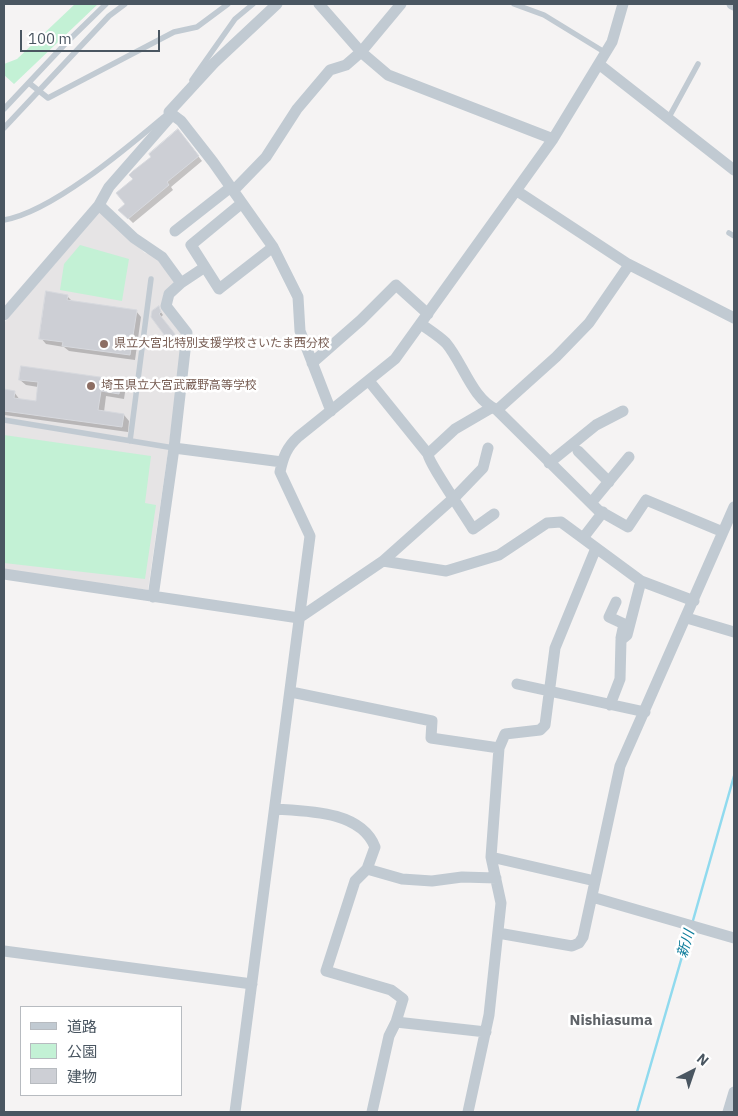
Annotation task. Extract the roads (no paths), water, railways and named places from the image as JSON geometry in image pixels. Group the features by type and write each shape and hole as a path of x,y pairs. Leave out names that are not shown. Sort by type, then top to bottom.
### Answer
{"street":[{"path":"4,315 99,205 109,188 171,114 244,34 277,4"},
{"path":"319,4 363,54 388,75 553,140"},
{"path":"363,54 401,4"},
{"path":"174,232 233,188 266,157 297,109 330,70 346,65 363,54 407,4"},
{"path":"235,1112 310,536 280,472 282,462 290,445 395,359 425,319 553,140 600,65 616,32 622,4"},
{"path":"600,65 734,170"},
{"path":"171,114 181,122 233,188 273,247 298,297 300,332 331,410"},
{"path":"517,191 629,264 734,318"},
{"path":"242,203 191,245 219,289 273,247"},
{"path":"99,205 134,238 162,257 181,283"},
{"path":"428,454 455,429 494,409 556,357 589,322 629,264"},
{"path":"153,597 174,448 187,333 166,306 169,294 181,283 205,267"},
{"path":"312,363 361,320 396,285 446,343 480,394 591,503 628,527 646,500 723,532"},
{"path":"369,381 428,454 428,460 473,529 494,514"},
{"path":"549,463 596,425 623,411"},
{"path":"174,448 282,462"},
{"path":"4,574 299,618 383,561 453,498 483,468 488,448"},
{"path":"578,452 609,482"},
{"path":"591,503 629,457"},
{"path":"498,932 572,946 579,943 583,937 620,766 687,618 734,507"},
{"path":"583,538 603,512"},
{"path":"383,561 446,571 499,555 548,523 561,522 641,581 694,601"},
{"path":"468,1112 486,1032 501,903 491,857 499,748 505,734 540,730 545,725 555,648 596,548"},
{"path":"621,640 627,635 641,581"},
{"path":"610,705 620,679 621,640 624,624 609,617 616,602"},
{"path":"687,618 734,632"},
{"path":"517,684 645,712"},
{"path":"291,692 432,721 431,738 499,748"},
{"path":"275,809 317,811 360,827 372,838 375,847 367,869 355,881 326,971 391,990 403,999 396,1022 388,1036 372,1112"},
{"path":"491,857 595,881"},
{"path":"367,869 402,879 496,878"},
{"path":"592,897 734,938"},
{"path":"4,951 252,984"},
{"path":"396,1022 486,1032"},
{"path":"728,1112 734,1092"}],"lane":[{"path":"4,109 66,42 106,4"},
{"path":"4,128 109,16 125,4"},
{"path":"30,82 48,98 174,32 198,27 228,4"},
{"path":"4,220 25,214 68,190 118,155 171,114 235,19 253,4"},
{"path":"514,4 544,15 606,53"},
{"path":"668,119 698,64"},
{"path":"130,441 151,279"},
{"path":"4,420 174,448"}],"waterway":[{"name":"新川","path":"692,924 734,776"},
{"name":"新川","path":"637,1112 690,929"}],"place":[{"name":"県立大宮北特別支援学校さいたま西分校","path":"104,344"},
{"name":"埼玉県立大宮武蔵野高等学校","path":"91,386"}],"district":[{"name":"Nishiasuma","path":"611,1021"}]}
